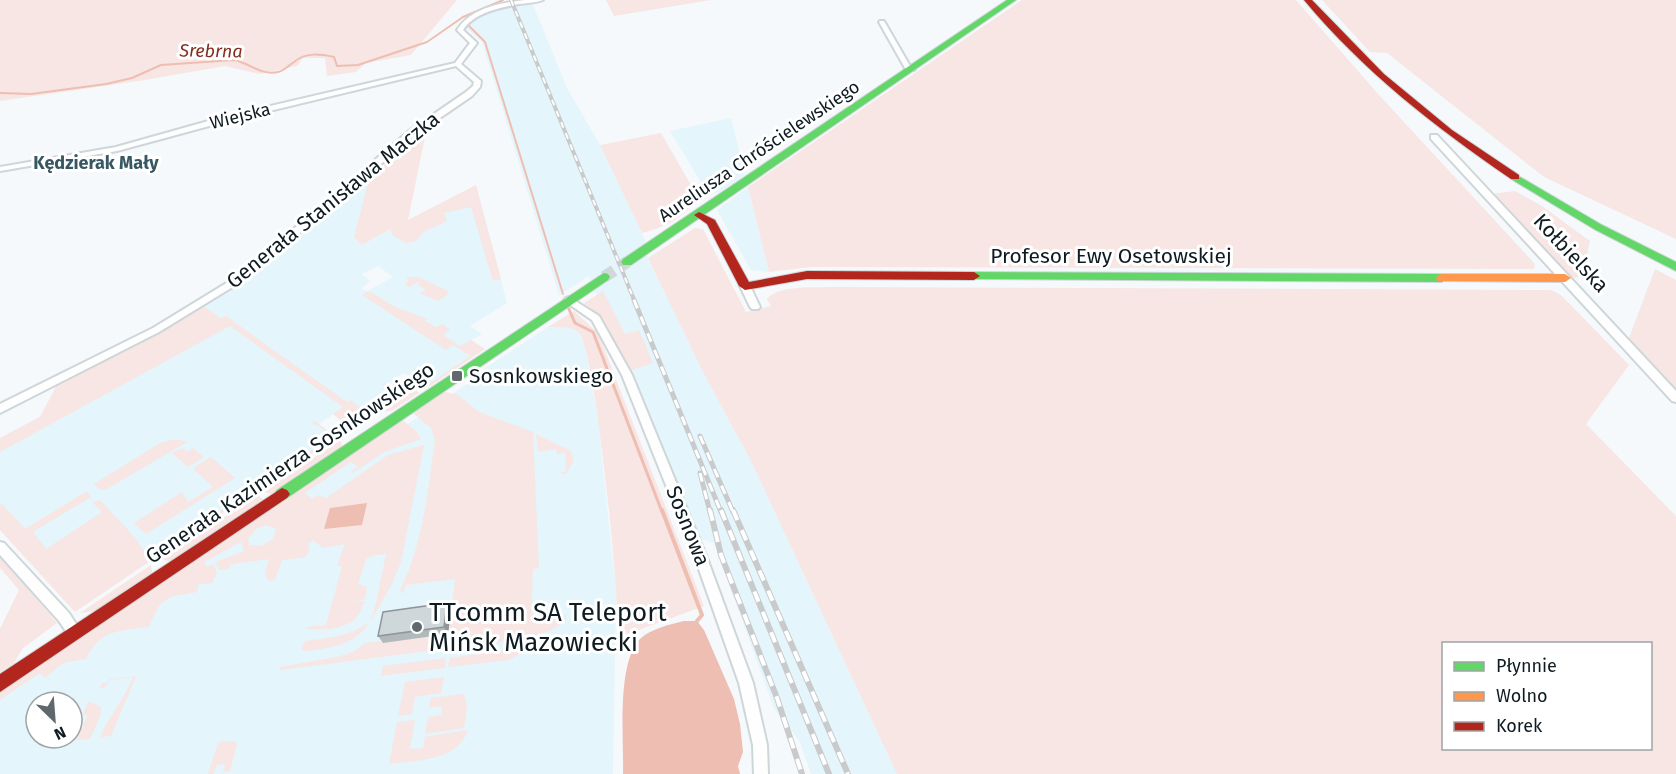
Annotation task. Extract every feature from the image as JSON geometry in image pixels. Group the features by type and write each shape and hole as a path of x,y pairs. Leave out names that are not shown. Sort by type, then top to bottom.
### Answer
{"street":[{"path":"457,64 473,47 472,39 460,28 464,24 501,5 540,0"},
{"name":"Aureliusza Chróścielewskiego","path":"627,262 1012,0"},
{"path":"1308,0 1379,74 1421,110 1552,201 1676,267"},
{"path":"882,22 907,67 912,69"},
{"name":"Wiejska","path":"0,170 117,149 222,120 457,64"},
{"name":"Generała Stanisława Maczka","path":"0,410 156,330 241,278 412,133 469,94 478,81 457,64"},
{"name":"Kołbielska","path":"1434,137 1676,398"},
{"path":"1468,143 1560,198 1676,259"},
{"path":"699,215 711,222 755,307"},
{"name":"Profesor Ewy Osetowskiej","path":"745,286 807,275 1565,278"},
{"name":"Generała Kazimierza Sosnkowskiego","path":"0,684 604,277"},
{"name":"Sosnowa","path":"569,300 596,318 627,375 639,404 701,558 746,683 760,745 761,774"},
{"path":"0,547 64,616 75,633"}],"shaded area":[{"path":"0,0 457,0 411,55 366,63 356,72 327,76 325,58 303,58 297,66 259,74 225,66 0,101"},
{"path":"516,0 531,0 567,88 600,145 646,242 642,246 702,370 751,461 897,774 811,774 800,742 774,708 714,543 698,538 589,276 559,295 482,42 460,23 490,8"},
{"path":"606,0 711,0 614,16"},
{"path":"1022,0 1296,0 1379,95 1535,264 1534,269 811,267 769,272 748,187"},
{"path":"1322,0 1676,0 1676,239 1544,177 1387,53 1370,52"},
{"path":"731,118 745,175 719,192 708,194 670,131"},
{"path":"428,122 408,220 476,185 501,279 493,281 471,207 444,213 447,221 422,233 417,241 406,243 392,235 391,229 362,245 354,237 371,172"},
{"path":"661,133 699,199 673,221 642,233 600,145"},
{"path":"371,172 362,245 476,185 507,303 470,326 482,334 458,348 470,356 429,384 403,373 387,384 400,393 410,389 367,415 344,407 319,424 336,438 87,603 0,519 0,438 218,321 198,306 267,264 265,261 318,213","holes":["378,266 393,277 368,291 361,289 370,281 362,274"]},
{"path":"748,187 769,272 751,270 717,210"},
{"path":"1515,191 1542,206 1590,241 1583,273 1576,278 1570,277 1492,194"},
{"path":"695,228 703,229 746,312 771,306 767,299 779,291 828,287 1551,290 1561,295 1629,365 1586,424 1676,516 1676,774 897,774 751,461 702,370 648,258"},
{"path":"267,264 207,303 205,307 220,318 229,315 227,317 347,402 351,400 361,408 389,390 382,385 385,383 400,393 414,388 419,393 393,410 369,416 351,429 333,414 343,407 230,326 0,452 0,438 40,417 59,381 198,306"},
{"path":"1655,269 1676,280 1676,388 1629,338"},
{"path":"418,277 448,291 447,295 438,301 420,293 426,290 418,285 420,283 418,282 409,287 405,284 409,280 406,278"},
{"path":"369,291 395,307 427,319 425,321 436,327 442,324 450,330 443,335 460,346 471,340 485,349 430,386 414,381 429,384 470,356 453,345 446,350 362,295"},
{"path":"603,291 625,334 639,330 653,363 629,371 600,316 584,303"},
{"path":"574,311 598,333 704,606 617,638 615,572 608,500 597,413 585,347 576,331 564,327 548,327"},
{"path":"548,327 567,327 579,333 585,347 598,420 616,590 613,774 0,774 0,699 398,427 405,426 483,373 481,371"},
{"path":"445,392 458,395 479,412 533,432 539,568 533,569 531,620 566,615 566,621 550,631 538,634 538,637 280,670 280,667 353,652 365,643 383,641 383,643 448,634 426,608 452,604 455,579 406,585 403,594 400,590 408,573 419,536 435,440 431,428 414,414 414,409"},
{"path":"400,418 416,431 421,439 384,452 353,473 351,472 358,467 351,462 305,493 312,499 318,495 326,498 388,455 424,445 401,562 391,586 370,622 386,554 366,559 358,584 367,587 365,599 352,602 364,601 357,617 344,626 336,628 309,629 306,627 326,625 342,566 337,566 345,544 323,548 313,540 308,544 310,546 306,557 282,560 275,580 270,581 266,578 265,572 269,559 231,564 229,569 220,570 215,562 244,551 241,542 204,562 207,567 213,564 217,573 212,583 199,584 197,592 178,595 166,600 157,610 149,627 112,633 91,649 86,659 63,663 45,678 40,673 0,700 0,689","holes":["266,525 276,529 273,539 261,546 249,545 248,539 256,529"]},
{"path":"315,421 337,438 166,550 164,549 332,436 319,426 312,424"},
{"path":"536,434 571,451 574,460 566,474 558,473 566,471 565,453 557,454 556,449 538,452"},
{"path":"176,439 187,442 107,489 101,490 94,484 160,443"},
{"path":"341,440 342,447 273,495 263,491"},
{"path":"182,448 187,452 193,448 204,457 188,467 172,453"},
{"path":"211,457 235,478 146,534 134,523 182,492 188,502 213,487 193,468"},
{"path":"87,491 91,497 33,532 46,549 102,512 92,502 100,500 137,540 150,561 75,612 0,530 0,505 2,504 25,529"},
{"path":"258,495 263,499 174,562 160,559"},
{"path":"367,503 362,525 324,529 330,508"},
{"path":"0,556 57,623 23,648 14,663 0,672 0,629 19,590 0,568"},
{"path":"151,565 153,576 95,611 80,613"},
{"path":"684,621 697,621 704,630 734,699 743,752 738,766 740,774 623,774 623,702 628,664 633,649 641,638 650,632"},
{"path":"368,625 355,638 340,645 305,651 301,649 305,641 345,634"},
{"path":"518,648 521,653 509,660 448,667 450,658"},
{"path":"446,658 445,668 381,676 383,666"},
{"path":"136,676 111,736 100,737 133,677 111,680 105,687 99,689 102,683 108,683 110,679"},
{"path":"444,677 441,693 415,697 412,714 398,716 405,682"},
{"path":"464,694 467,708 464,728 425,734 428,717 441,715 442,706 429,708 431,698"},
{"path":"89,701 101,707 100,717 90,739 84,739 84,723 88,715 84,715"},
{"path":"415,720 410,749 423,748 425,737 468,730 463,740 446,754 435,758 389,764 397,722"},
{"path":"233,741 237,744 230,771 223,772 225,764 217,765 213,774 208,774 218,743"}],"building":[{"path":"447,603 444,627 378,636 383,612"}],"waterway":[{"name":"Srebrna","path":"0,93 31,94 106,84 132,78 161,65 234,60 272,73 282,70 298,59 313,55 334,57 337,66 358,65 427,42 463,17 503,0"},
{"path":"467,24 485,42 563,294"},
{"path":"568,307 575,323 593,332 662,512"},
{"path":"662,510 702,615 697,621"}],"tunnel":[{"path":"604,277 627,262"}],"railway":[{"path":"511,0 635,302"},
{"path":"634,300 721,512"},
{"path":"700,436 733,512"},
{"path":"700,473 710,512"},
{"path":"710,510 721,555 777,698 802,774"},
{"path":"721,510 829,774"},
{"path":"733,510 848,774"}],"traffic: fast":[{"path":"627,262 1012,0"},
{"path":"1515,177 1598,227 1676,267"},
{"path":"974,276 1442,278"},
{"path":"282,494 604,277"}],"traffic: slow":[{"path":"1442,278 1565,278"}],"traffic: jam":[{"path":"1308,0 1381,76 1449,132 1515,177"},
{"path":"699,215 711,222 745,286 807,275 974,276"},
{"path":"0,684 282,494"}],"place":[{"name":"Sosnkowskiego","path":"457,376"},
{"name":"TTcomm SA Teleport Mińsk Mazowiecki","path":"417,627"}],"district":[{"name":"Kędzierak Mały","path":"96,163"}]}
